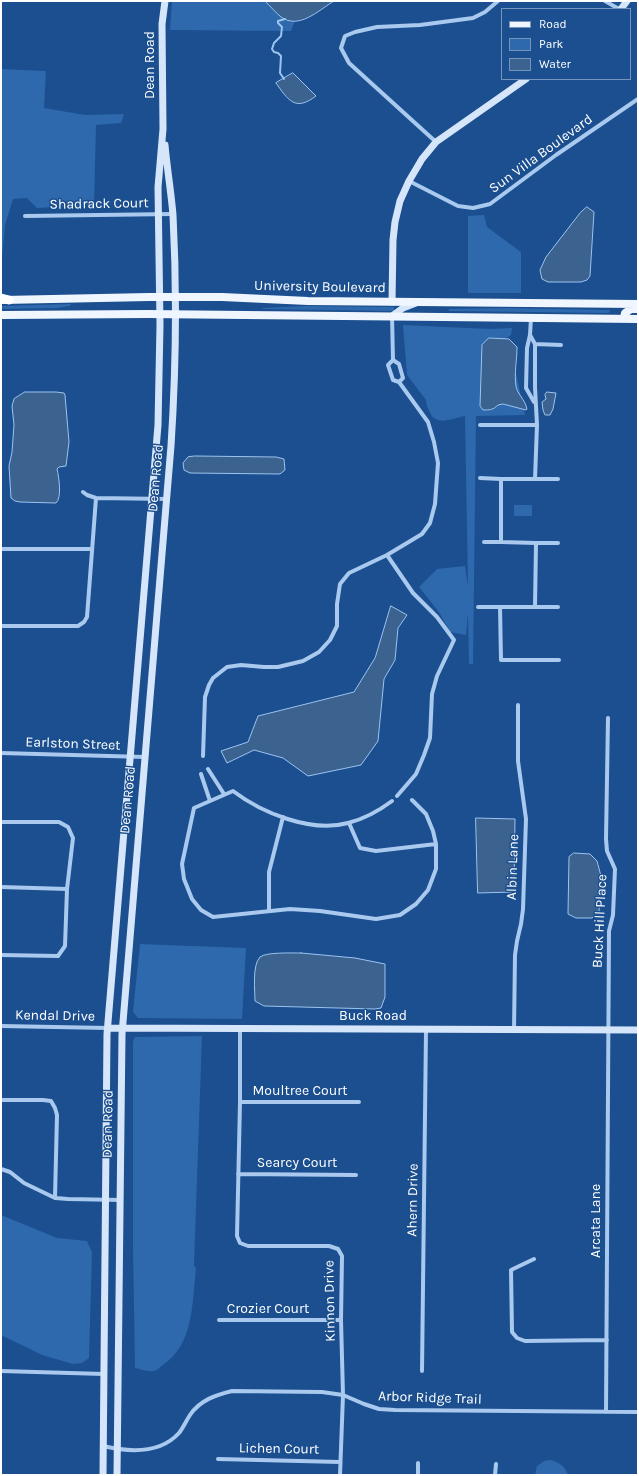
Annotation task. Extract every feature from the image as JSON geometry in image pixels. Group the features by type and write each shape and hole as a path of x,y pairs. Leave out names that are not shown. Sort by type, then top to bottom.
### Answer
{"main road":[{"name":"Dean Road","path":"103,1475 108,1028 153,499 159,405 160,297 158,187 163,129 162,24 165,1"},
{"path":"392,302 393,240 395,222 400,201 409,181 422,160 436,142 525,80"},
{"name":"Dean Road","path":"117,1475 122,1028 173,415 175,297 173,214 163,129"},
{"name":"University Boulevard","path":"4,299 175,297 392,302 638,304"},
{"path":"392,316 403,308 419,302"},
{"path":"624,319 625,313 631,309 638,309"},
{"name":"University Boulevard","path":"1,315 392,316 638,319"},
{"name":"Buck Road","path":"108,1028 638,1030"}],"street":[{"path":"436,142 349,64 341,48 345,36 377,27 420,25 473,18 485,12 498,1"},
{"path":"605,1 618,8"},
{"name":"Sun Villa Boulevard","path":"409,181 458,206 473,208 490,204 556,155 638,99"},
{"name":"Shadrack Court","path":"25,216 173,214"},
{"path":"203,756 205,697 208,685 214,678 227,667 241,665 264,667 278,666 302,661 319,652 330,640 336,626 340,584 349,573 386,556 422,534 430,523 434,504 438,463 428,422 399,382 392,380 388,365 393,360 392,316"},
{"path":"531,318 530,335 527,348 526,388 536,405"},
{"path":"530,335 535,344 537,425 535,479"},
{"path":"535,344 561,345"},
{"path":"393,360 399,364 403,378 399,382"},
{"path":"480,425 537,425"},
{"path":"480,478 558,479"},
{"path":"501,479 501,542"},
{"path":"83,492 96,498 167,499"},
{"path":"1,626 78,626 84,622 87,617 96,498"},
{"path":"484,542 558,543"},
{"path":"535,607 536,543"},
{"path":"1,548 92,549"},
{"path":"386,556 413,593 437,617 454,640 438,676 432,694 430,738 424,755 416,774 397,796"},
{"path":"478,607 558,607"},
{"path":"500,607 501,660 559,660"},
{"name":"Albin Lane","path":"514,1030 515,955 522,924 526,819 518,761 518,705"},
{"name":"Buck Hill Place","path":"608,718 606,839 608,851 615,870 613,915 609,931 608,1030"},
{"name":"Earlston Street","path":"1,753 145,757"},
{"path":"208,769 224,794"},
{"path":"200,774 210,801"},
{"path":"392,801 381,809 349,823 335,825 311,825 283,817 264,809 233,791 194,808 182,864 184,879 192,899 201,910 213,917 290,909 320,911 376,920 400,915 416,904 428,890 436,869 436,844 426,814 412,800"},
{"path":"269,911 269,872 283,817"},
{"path":"1,822 59,822 68,827 74,838 67,889 65,946 58,956 1,955"},
{"path":"349,823 360,848 376,851 436,844"},
{"path":"1,887 67,889"},
{"name":"Kendal Drive","path":"1,1026 108,1028"},
{"name":"Kinnon Drive","path":"240,1029 237,1236 240,1242 248,1246 329,1246 338,1249 342,1256 341,1320 343,1395 340,1475"},
{"name":"Ahern Drive","path":"422,1372 426,1030"},
{"name":"Arcata Lane","path":"606,1412 608,1030"},
{"path":"1,1100 51,1101 55,1108 57,1115 55,1198"},
{"name":"Moultree Court","path":"240,1102 359,1102"},
{"path":"1,1169 10,1172 24,1183 55,1198 120,1200"},
{"name":"Searcy Court","path":"238,1174 356,1175"},
{"path":"534,1259 512,1270 512,1332 517,1338 525,1340 607,1340"},
{"name":"Crozier Court","path":"219,1320 341,1320"},
{"path":"1,1371 104,1374"},
{"name":"Arbor Ridge Trail","path":"103,1446 118,1450 148,1449 165,1444 179,1433 191,1414 204,1401 217,1395 232,1391 322,1392 343,1395 379,1409 395,1410 638,1412"},
{"name":"Lichen Court","path":"218,1459 340,1462"},
{"path":"418,1462 418,1475"},
{"path":"495,1475 496,1464"}],"green space":[{"path":"172,1 265,1 281,17 295,21 291,31 170,30"},
{"path":"1,69 46,71 44,108 85,115 124,114 121,123 96,125 94,205 37,208 27,198 13,199 5,225 1,269"},
{"path":"484,215 487,227 521,252 521,293 468,293 468,216"},
{"path":"71,304 70,306 57,308 1,309 1,306"},
{"path":"305,306 394,307 394,311 262,309"},
{"path":"509,308 610,310 610,312 449,311 449,309"},
{"path":"403,325 490,329 512,328 511,335 505,339 515,368 525,415 476,416 473,664 469,664 468,613 466,635 450,632 439,612 419,587 437,569 465,566 468,586 465,416 441,421 437,420 430,413 426,400 407,375"},
{"path":"514,505 532,505 532,516 514,516"},
{"path":"140,944 246,948 242,1019 138,1018 133,1012"},
{"path":"202,1036 194,1265 196,1269 190,1322 181,1346 173,1356 156,1370 146,1371 135,1368 133,1248 133,1042 135,1037"},
{"path":"1,1215 57,1238 87,1241 92,1252 89,1358 82,1363 73,1364 42,1355 1,1335"},
{"path":"550,1460 561,1465 568,1475 535,1475 537,1466 544,1461"}],"water":[{"path":"265,1 334,1 309,17 295,21 281,17"},
{"path":"293,73 316,96 303,103 293,102 288,99 276,83"},
{"path":"587,207 594,212 590,276 587,280 581,282 548,282 542,279 540,270 546,257 580,213"},
{"path":"489,338 509,339 517,347 515,376 516,386 526,405 526,410 503,404 488,410 483,410 480,406 482,345"},
{"path":"25,392 56,392 64,393 65,395 69,442 66,466 59,467 57,469 59,497 56,503 20,502 11,498 9,466 12,452 14,425 12,406 14,399"},
{"path":"547,392 556,393 553,409 550,415 545,415 543,410 542,402 546,399 545,395"},
{"path":"188,457 276,457 284,459 285,470 280,474 190,473 184,470 183,463"},
{"path":"391,606 407,615 398,628 395,660 384,679 378,741 361,765 308,776 283,758 254,750 227,763 221,751 248,742 258,716 354,692 375,658"},
{"path":"476,818 515,819 514,892 478,893"},
{"path":"574,853 590,854 597,861 601,876 599,912 592,918 576,918 568,914 569,857"},
{"path":"301,953 355,958 385,964 385,997 381,1008 264,1006 255,1001 255,972 257,961 260,957 263,955 273,954"}],"waterway":[{"path":"284,79 280,73 281,56 272,49 274,43 281,36 282,27 278,21 285,19"}]}
